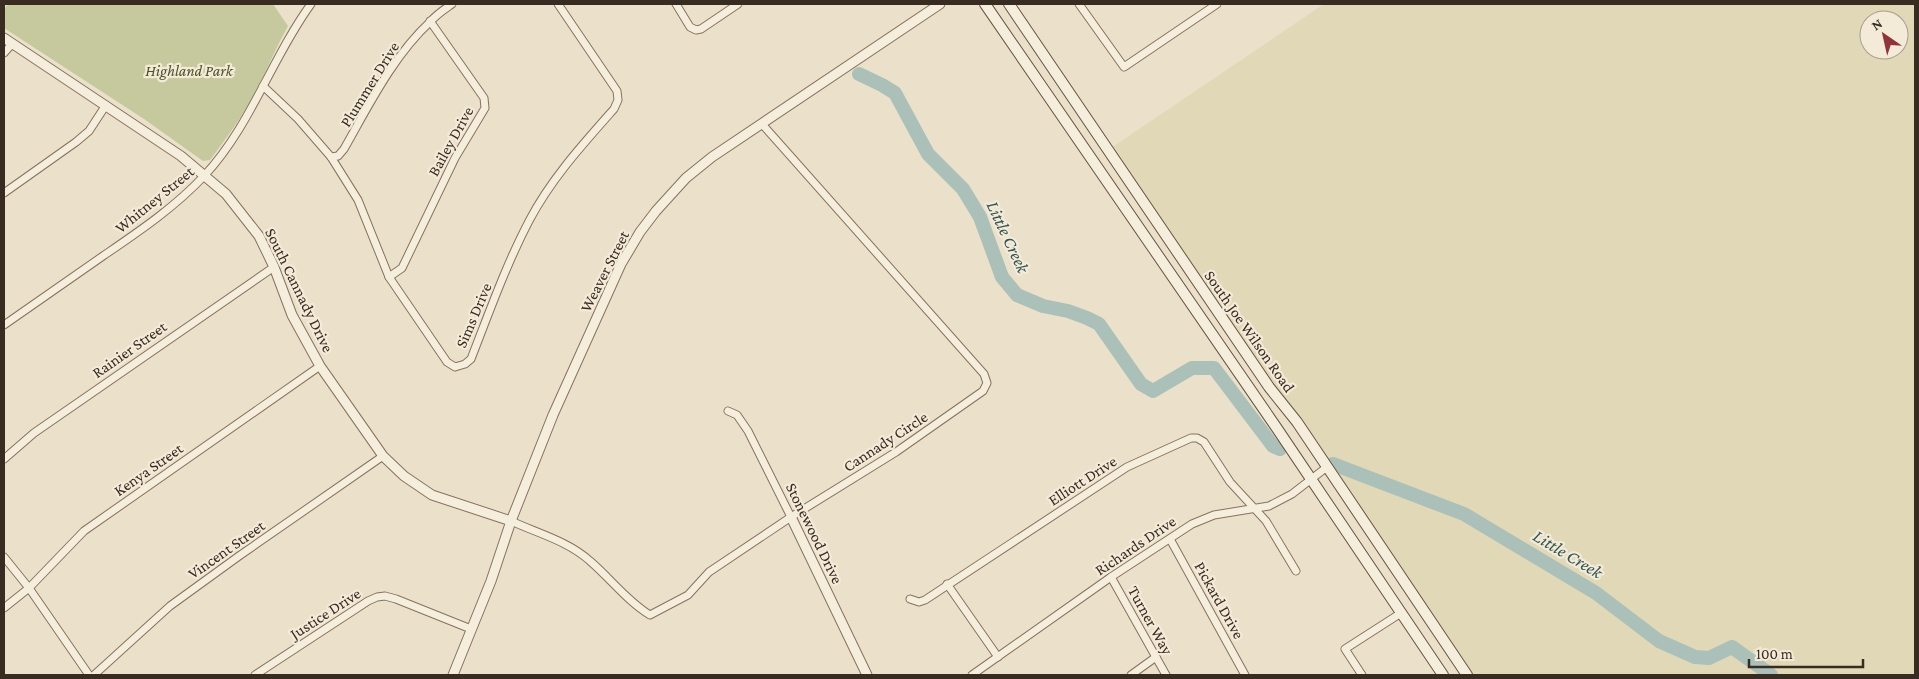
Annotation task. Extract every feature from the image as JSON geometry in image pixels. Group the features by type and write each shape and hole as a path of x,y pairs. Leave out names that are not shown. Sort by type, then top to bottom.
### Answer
{"main road":[{"name":"South Joe Wilson Road","path":"985,4 1443,675"},
{"name":"South Joe Wilson Road","path":"1009,4 1269,387 1297,422 1467,675"}],"street":[{"name":"Whitney Street","path":"4,326 132,236 173,205 204,176 245,122 295,26 311,4"},
{"name":"Plummer Drive","path":"332,157 338,156 344,150 398,59 430,21 452,4"},
{"name":"Sims Drive","path":"263,86 298,119 332,157 358,200 389,277 446,362 455,367 465,364 471,359 529,220 558,175 617,103 617,92 558,4"},
{"path":"676,4 690,27 696,30 702,29 738,4"},
{"name":"Weaver Street","path":"453,675 491,581 510,522 553,415 620,264 640,232 686,178 712,157 940,4"},
{"path":"1079,4 1124,67 1217,4"},
{"path":"1201,4 1206,11"},
{"name":"Bailey Drive","path":"389,277 402,268 455,158 485,108 484,98 430,21"},
{"name":"South Cannady Drive","path":"4,38 181,156 226,194 259,236 274,267 292,315 320,366 384,456 404,476 432,496 510,522"},
{"path":"4,53 12,44"},
{"path":"4,192 82,137 89,131 106,105"},
{"name":"Cannady Circle","path":"510,522 571,547 589,560 614,586 650,615 688,595 710,572 791,517 896,452 980,394 987,383 984,374 762,124"},
{"name":"Rainier Street","path":"4,459 34,433 274,267"},
{"name":"Kenya Street","path":"4,608 28,588 84,531 320,366"},
{"name":"Stonewood Drive","path":"728,411 737,415 748,431 867,675"},
{"name":"Elliott Drive","path":"910,599 919,602 926,600 947,584 1127,467 1191,438 1197,438 1204,442 1230,482 1266,521 1296,571"},
{"name":"Vincent Street","path":"94,675 170,606 384,456"},
{"name":"Richards Drive","path":"972,675 1111,577 1192,524 1214,515 1269,506 1284,498 1327,467"},
{"name":"Pickard Drive","path":"1170,539 1246,675"},
{"path":"4,557 89,675"},
{"name":"Turner Way","path":"1111,577 1166,675"},
{"path":"947,584 998,657"},
{"name":"Justice Drive","path":"255,675 377,596 396,599 471,629"},
{"path":"1362,675 1345,649 1401,613"},
{"path":"1131,675 1156,657"}],"shaded area":[{"path":"1324,4 1915,4 1915,675 1470,675 1344,484 1108,150"}],"green space":[{"name":"Highland Park","path":"8,4 273,4 288,26 252,99 241,117 210,160 203,161 144,119 4,28 4,9"}],"waterway":[{"name":"Little Creek","path":"859,74 895,93 928,154 963,189 980,217 1002,277 1017,295 1043,306 1068,311 1099,324 1141,384 1153,391 1192,368 1214,368 1273,446 1280,449"},
{"name":"Little Creek","path":"1333,464 1464,514 1596,593 1659,641 1695,657 1709,658 1732,647 1771,675"}]}
